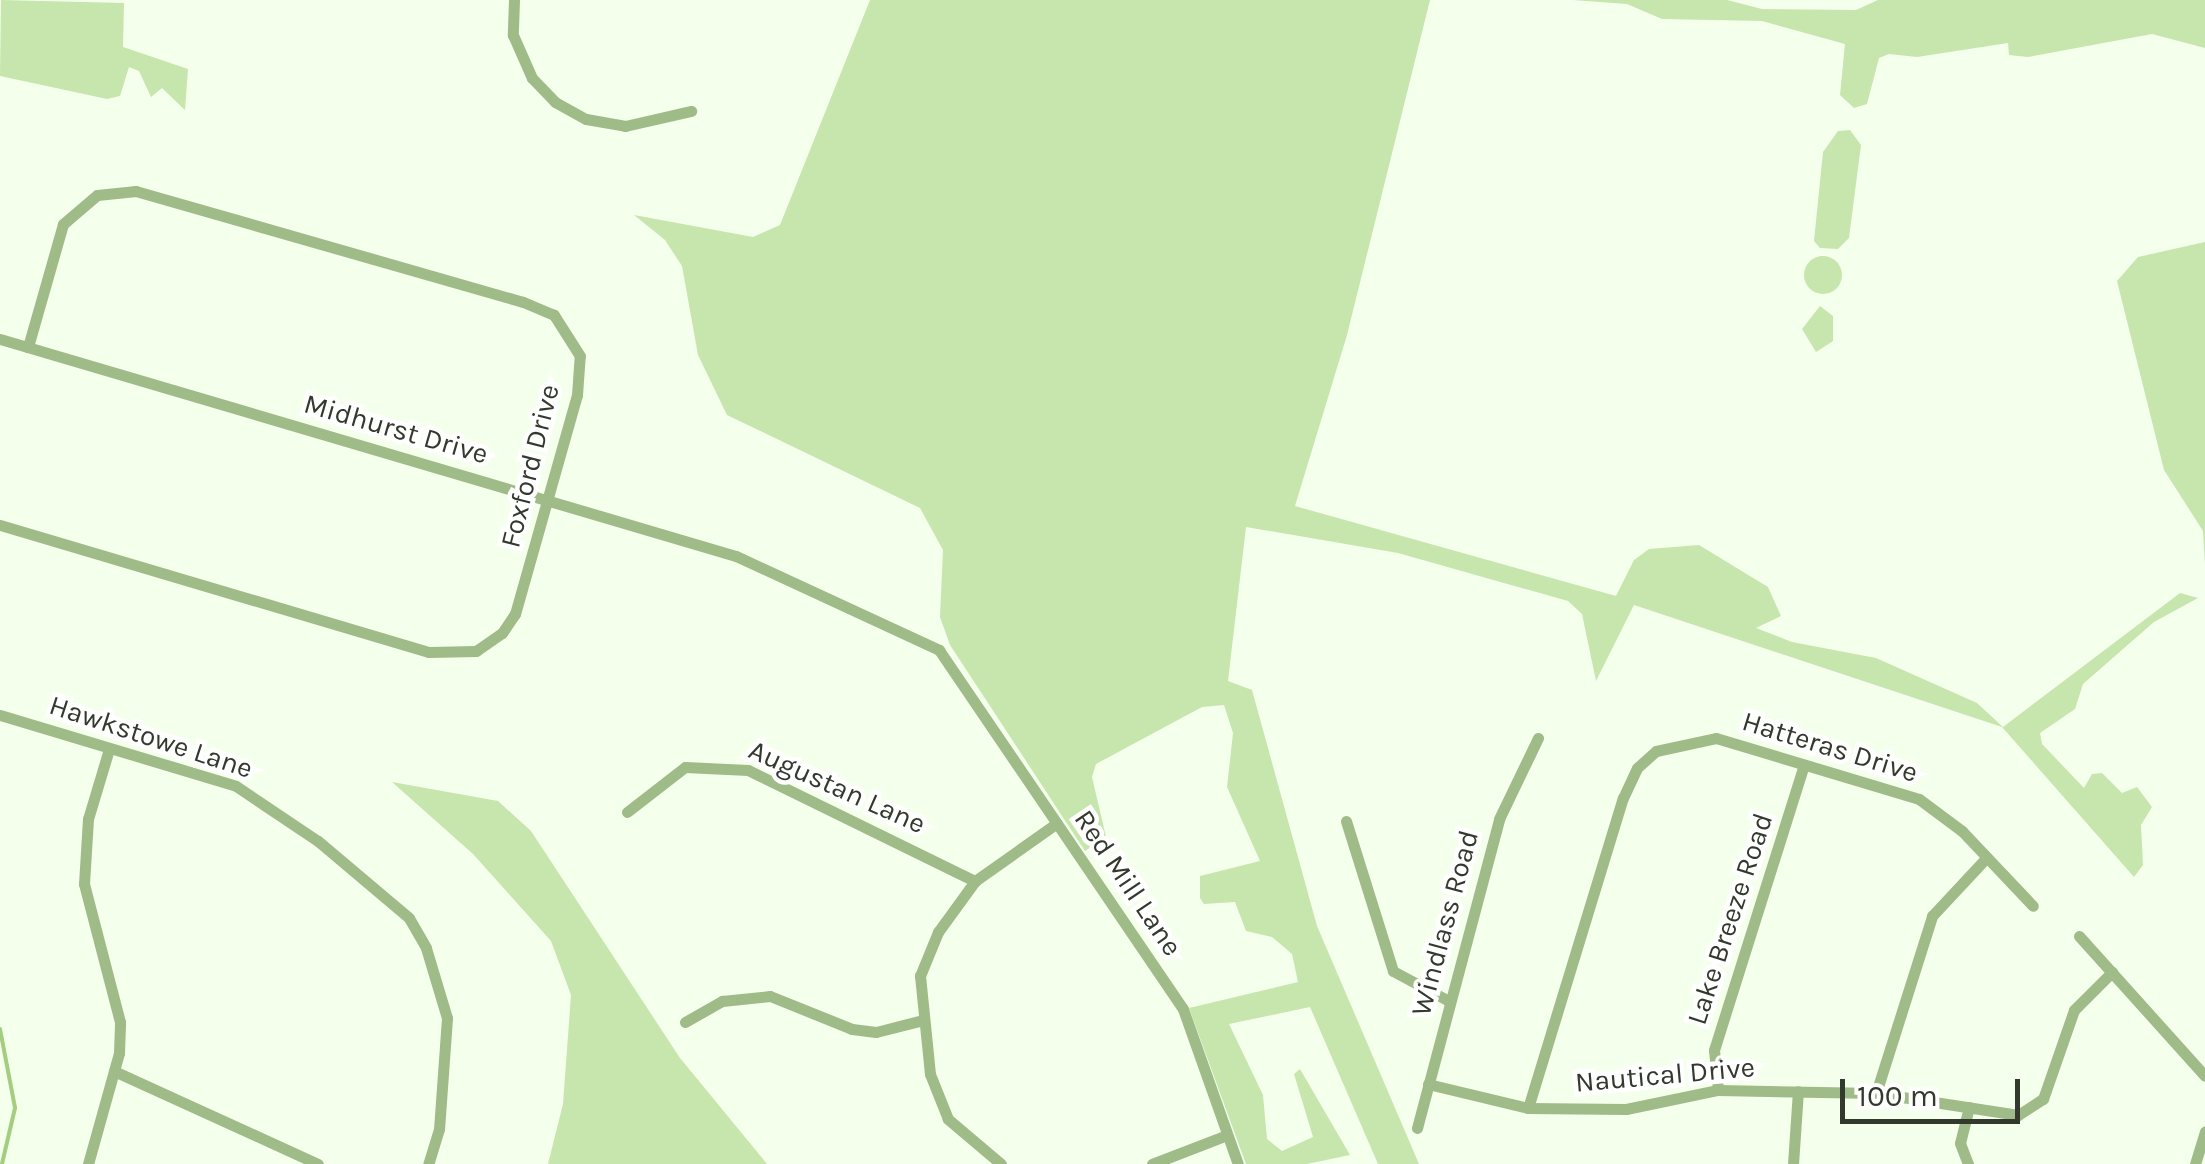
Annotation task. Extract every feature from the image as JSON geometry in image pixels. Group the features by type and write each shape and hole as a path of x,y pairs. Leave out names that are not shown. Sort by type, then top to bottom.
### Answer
{"street":[{"path":"514,0 513,35 532,78 554,102 586,119 624,126 691,111"},
{"name":"Foxford Drive","path":"0,525 429,652 456,654 490,643 515,614 577,395 580,356 554,315 505,297 136,190 97,194 63,224 28,347"},
{"name":"Midhurst Drive","path":"0,339 736,556 939,650"},
{"name":"Red Mill Lane","path":"939,650 1183,1008 1238,1164"},
{"name":"Hawkstowe Lane","path":"0,715 262,800 409,918 426,948 447,1018 439,1129 428,1164"},
{"name":"Windlass Road","path":"1418,1128 1499,820 1538,738"},
{"name":"Hatteras Drive","path":"1528,1108 1637,768 1656,752 1698,738 1919,799 2033,906"},
{"path":"88,1164 114,1070 120,1022 92,923 83,852 109,749"},
{"name":"Lake Breeze Road","path":"1718,1090 1714,1050 1804,766"},
{"name":"Augustan Lane","path":"627,812 686,767 748,770 975,881"},
{"path":"1346,821 1394,971 1449,1002"},
{"path":"1001,1164 948,1120 919,1021 920,976 938,932 975,881 1057,823"},
{"path":"1876,1092 1932,916 1986,858"},
{"path":"2079,936 2205,1076"},
{"name":"Nautical Drive","path":"1428,1084 1528,1108 1626,1109 1718,1090 1876,1092 2008,1117 2043,1099 2074,1010 2112,972"},
{"path":"685,1022 722,1000 770,996 819,1010 852,1029 876,1032 919,1021"},
{"path":"114,1070 318,1164"},
{"path":"1793,1164 1798,1091"},
{"path":"1968,1164 1960,1142 1969,1107"},
{"path":"2195,1164 2205,1131"},
{"path":"1152,1164 1227,1135"}],"green space":[{"path":"1,0 124,3 123,47 188,69 185,110 162,88 151,97 139,71 129,67 120,96 107,99 0,76"},
{"path":"870,0 1430,0 1347,335 1295,506 1616,596 1634,560 1649,549 1699,545 1768,587 1781,616 1756,628 1792,642 1876,658 1977,703 2003,727 2180,593 2198,598 2154,622 2083,684 2075,709 2040,733 2042,744 2084,788 2092,774 2102,773 2122,793 2137,787 2152,807 2141,825 2143,865 2134,877 2002,727 1634,605 1596,681 1582,614 1568,601 1398,553 1246,527 1228,681 1252,690 1317,926 1419,1164 1378,1164 1310,1007 1229,1024 1263,1095 1267,1139 1282,1151 1313,1137 1294,1074 1300,1069 1350,1155 1307,1164 1246,1164 1189,1008 1298,982 1292,954 1272,937 1246,931 1235,902 1204,904 1200,898 1200,876 1260,861 1227,787 1233,733 1224,705 1202,707 1096,764 1092,777 1106,837 1085,851 950,645 940,617 943,550 920,508 727,415 698,355 682,266 665,240 634,215 753,237 780,225"},
{"path":"1573,0 1727,0 1762,9 1856,10 1878,0 2205,0 2205,48 2152,34 2028,57 2009,55 2008,43 1917,57 1889,54 1879,58 1867,104 1854,108 1840,95 1845,44 1762,21 1662,19 1627,4"},
{"path":"1850,130 1861,145 1849,238 1838,249 1820,248 1814,241 1823,152 1838,131"},
{"path":"2205,242 2205,565 2203,531 2164,470 2117,281 2138,257"},
{"path":"1823,256 1837,261 1842,275 1837,289 1823,294 1809,289 1804,275 1809,261"},
{"path":"1820,306 1833,316 1833,341 1816,352 1802,329"},
{"path":"392,782 498,801 531,831 680,1058 767,1164 548,1164 563,1104 571,995 551,941 473,854"}],"waterway":[{"path":"0,1029 15,1108 2,1164"}]}
